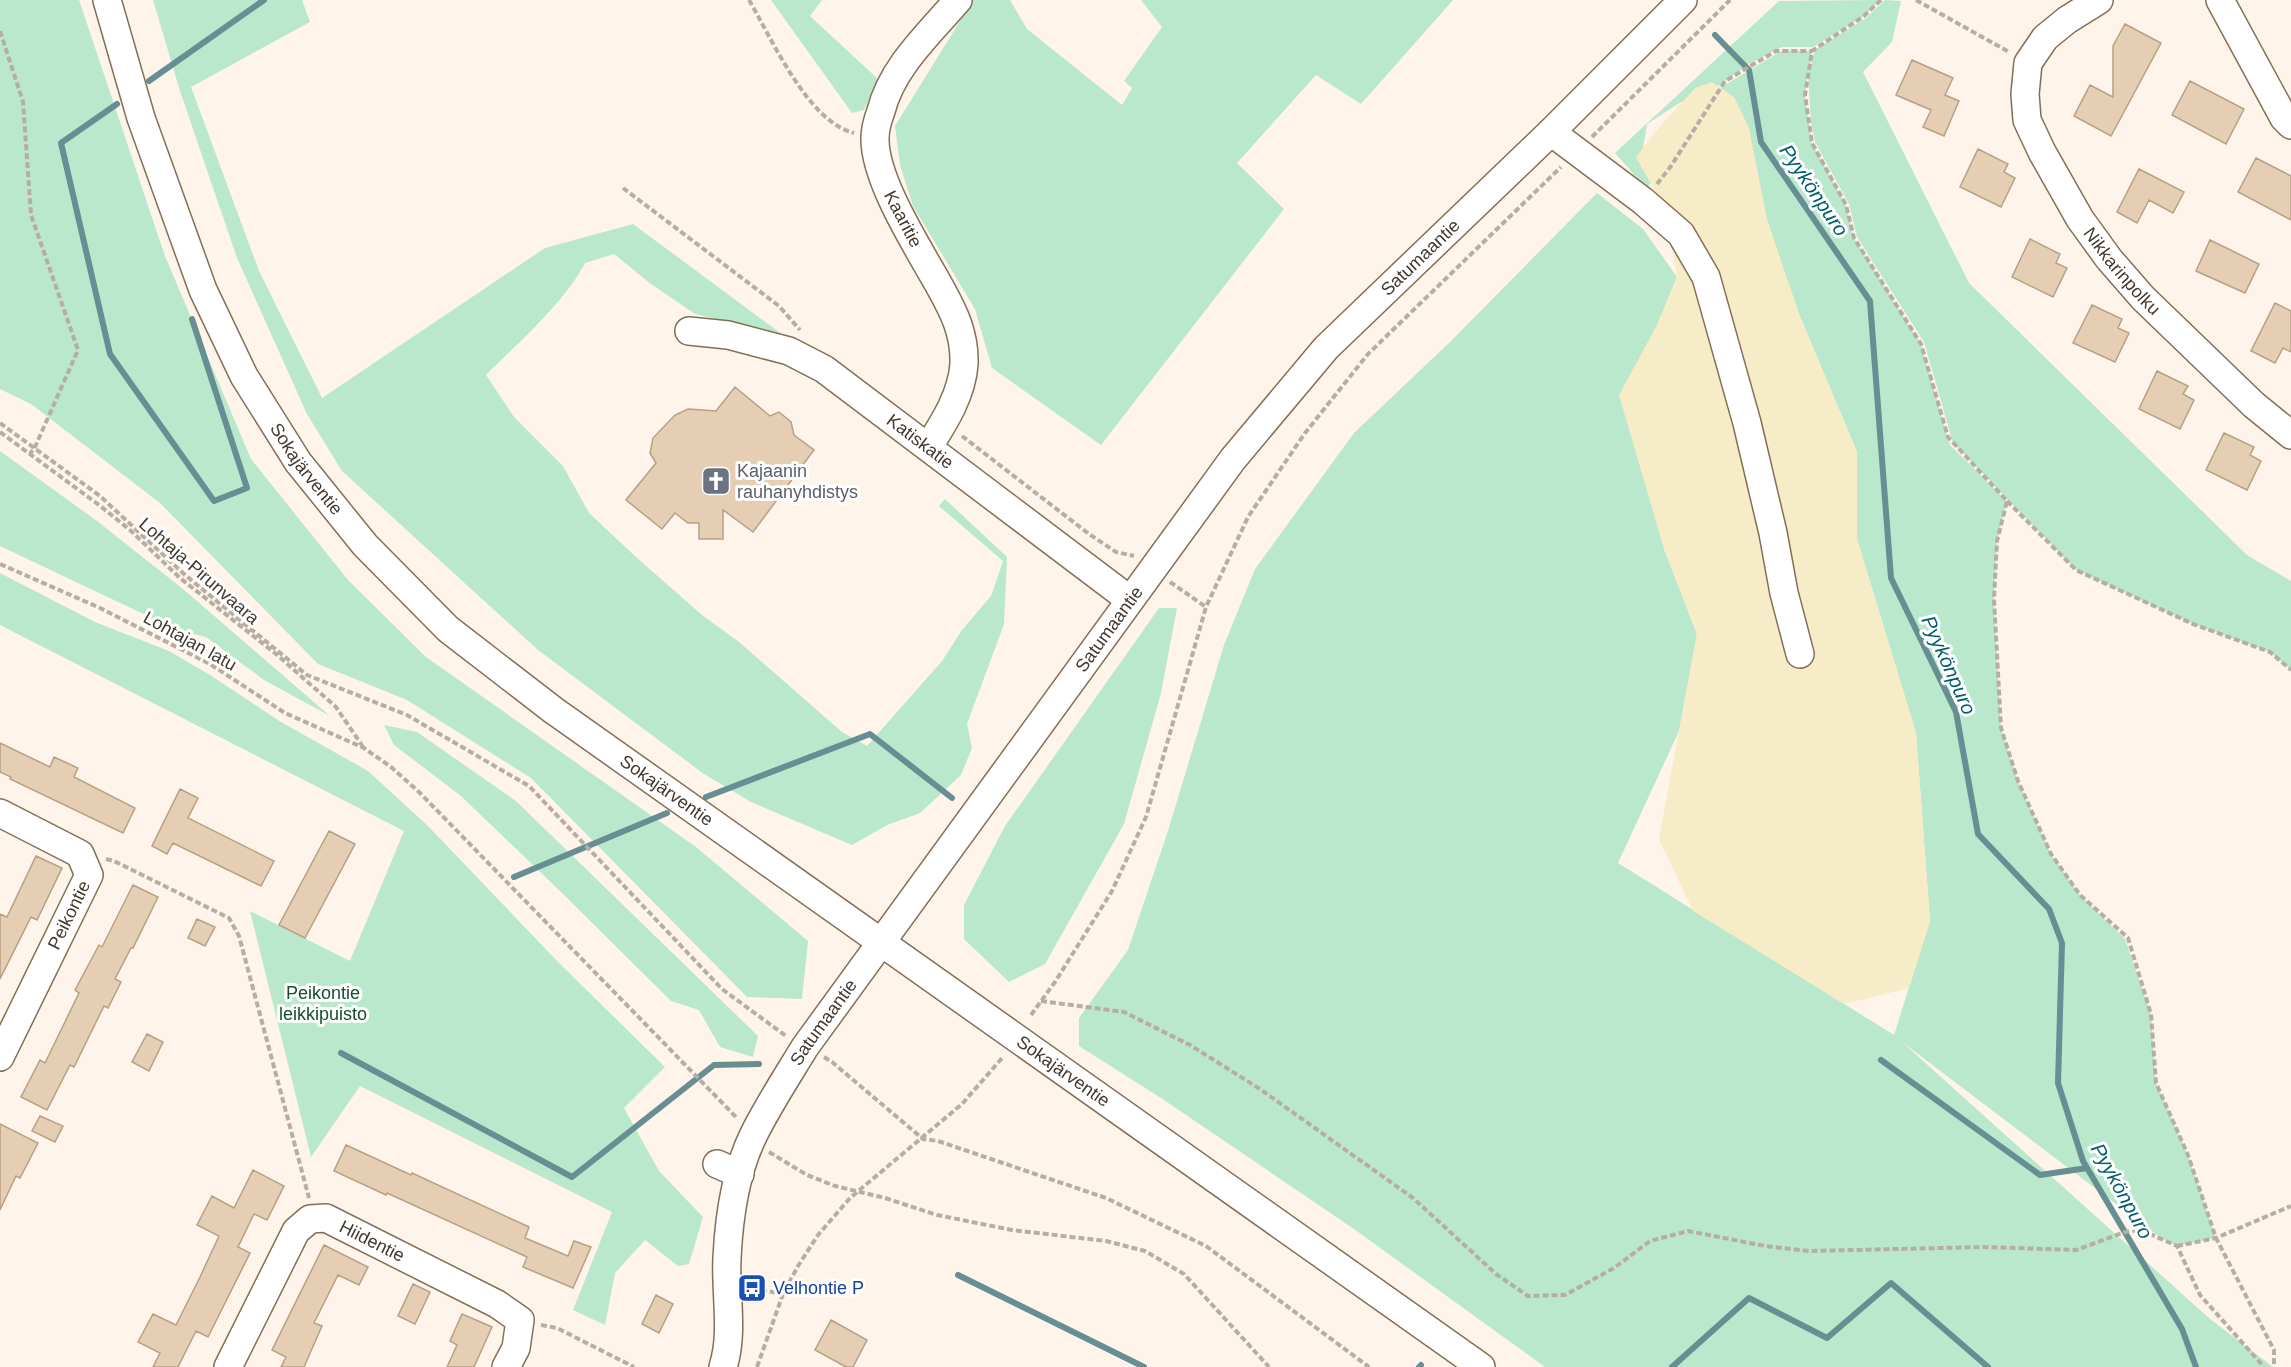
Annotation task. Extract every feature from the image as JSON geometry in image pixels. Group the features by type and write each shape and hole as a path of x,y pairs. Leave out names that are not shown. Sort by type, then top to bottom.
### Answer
{"street":[{"name":"Sokajärventie","path":"107,0 141,118 204,290 244,376 298,462 365,545 448,629 553,710 1481,1367"},
{"name":"Kaaritie","path":"929,446 944,423 960,386 964,364 962,332 948,300 884,183 875,138 881,110 897,72 958,0"},
{"name":"Satumaantie","path":"723,1367 726,1358 728,1325 727,1260 731,1209 728,1169 753,1135 805,1047 879,942 1233,459 1326,348 1551,132 1683,0"},
{"path":"2028,63 2045,38 2067,20 2099,0"},
{"path":"2220,0 2284,118 2291,124"},
{"name":"Nikkarinpolku","path":"2028,63 2025,94 2027,120 2042,152 2080,219 2109,260 2143,298 2254,405 2291,435"},
{"path":"1551,132 1576,153 1643,201 1681,234 1706,278 1747,423 1773,533 1784,593 1800,654"},
{"name":"Katiskatie","path":"689,331 728,335 789,351 824,369 929,446 1130,600"},
{"name":"Peikontie","path":"0,813 80,854 89,875 0,1057"},
{"name":"Hiidentie","path":"310,1219 326,1218 497,1304 520,1320"},
{"path":"228,1367 296,1231 310,1219"},
{"path":"506,1367 516,1348 520,1320"}],"path":[{"path":"749,0 807,99 823,117 850,132 875,138"},
{"path":"1031,1015 1112,891 1146,817 1206,607 1248,517 1305,433 1368,354 1730,0"},
{"path":"1643,201 1671,166 1725,81 1776,51 1812,51 1864,16 1881,0"},
{"path":"1916,0 2028,63"},
{"path":"0,31 23,102 31,215 78,350 30,454"},
{"path":"1812,51 1805,95 1812,143 1846,205 1854,238 1921,344 1948,437 2007,501 2076,570 2193,624 2270,652 2291,670"},
{"path":"623,188 779,306 802,332"},
{"path":"0,423 100,496 185,575 307,675 407,715 530,786 722,989 785,1035 832,1062 923,1139 938,1141 1106,1198 1206,1246 1369,1367"},
{"path":"944,423 1089,534 1116,552 1136,557 1206,607"},
{"name":"Lohtaja-Pirunvaara","path":"0,432 130,530 180,578 310,684 336,707 364,748"},
{"path":"2007,501 1997,541 1994,599 2001,728 2018,781 2051,854 2080,895 2127,938 2151,1014 2156,1083 2188,1155 2216,1238 2274,1350 2274,1367"},
{"name":"Lohtajan latu","path":"0,564 100,608 210,664 285,713 364,748"},
{"path":"364,748 391,767 420,793 767,1150 807,1175 835,1186 937,1215 1012,1230 1106,1241 1144,1251 1184,1274 1269,1367"},
{"path":"80,854 114,861 229,918 238,936 301,1167 308,1195 310,1219"},
{"path":"1041,1001 1124,1012 1190,1045 1260,1089 1413,1197 1496,1274 1528,1296 1565,1295 1614,1268 1650,1241 1688,1231 1765,1246 1809,1251 1984,1247 2076,1250 2125,1232 2141,1230 2177,1246 2216,1238 2291,1206"},
{"path":"757,1367 783,1294 818,1235 858,1191 923,1139 962,1104 1009,1051"},
{"path":"2177,1246 2200,1295 2264,1367"},
{"path":"752,1288 783,1294"},
{"path":"520,1320 557,1328 634,1367"}],"green space":[{"path":"0,0 79,0 165,256 251,459 348,580 426,657 696,847 808,941 802,999 747,997 531,778 407,700 318,664 160,503 31,404 0,389"},
{"path":"153,0 302,0 310,22 191,87 259,271 322,398 545,248 633,224 783,335 695,314 651,284 614,254 585,263 553,307 486,375 514,417 563,466 589,513 702,615 739,642 842,732 867,746 942,661 962,630 991,596 1003,561 939,506 945,499 1007,557 1004,624 967,724 972,748 961,775 920,813 887,825 852,845 751,802 704,774 538,650 342,471 307,414 237,258 180,91"},
{"path":"771,0 822,0 810,16 879,80 864,110 852,113"},
{"path":"973,0 1010,0 1027,29 1122,105 1132,88 1124,81 1162,27 1141,0 1453,0 1361,104 1316,75 1237,163 1284,209 1101,445 992,368 975,309 913,206 900,165 895,126"},
{"path":"1881,0 1864,16 1813,47 1782,47 1749,64 1718,86 1709,102 1681,102 1647,124 1643,148 1659,175 1646,188 1615,153 1779,1"},
{"path":"1885,0 1901,1 1892,42 1863,72 1969,283 2247,555 2291,581 2291,670 2270,652 2193,624 2076,570 1953,443 1924,342 1857,237 1849,204 1815,142 1811,122 1808,74 1805,95 1812,143 1846,205 1854,238 1921,344 1950,445 2007,501 1997,541 1994,599 2001,728 2018,781 2051,854 2080,895 2125,939 2151,1014 2156,1083 2188,1155 2216,1238 2177,1246 2161,1238 1902,1042 2210,1319 2273,1367 1545,1367 1354,1229 1161,1098 1079,1046 1079,1018 1128,950 1168,831 1224,645 1255,569 1354,433 1451,341 1597,193 1643,229 1677,277 1658,323 1664,549 1697,634 1679,731 1618,863 1894,1035 1930,921 1916,733 1857,539 1857,452 1799,314 1720,88 1783,50 1812,51 1810,69 1815,50 1866,18"},
{"path":"0,451 97,521 183,589 330,716 264,680 206,637 175,629 0,546"},
{"name":"Peikontie leikkipuisto","path":"0,573 95,622 169,651 210,675 281,722 368,771 428,826 559,963 665,1067 624,1108 659,1171 703,1217 689,1264 678,1266 645,1240 615,1273 605,1325 573,1310 612,1212 360,1086 311,1157 250,911 350,961 404,831 0,625"},
{"path":"1159,608 1177,608 1161,693 1124,824 1045,964 1009,982 964,939 964,905 1005,826"},
{"path":"384,725 417,732 516,801 758,1036 753,1057 720,1047 699,1010 671,1001 461,796 394,745"}],"sand":[{"path":"1712,82 1734,97 1749,128 1767,219 1799,314 1857,452 1857,539 1916,733 1930,921 1909,988 1844,1004 1693,911 1659,839 1697,634 1664,549 1619,395 1658,323 1677,277 1666,211 1636,157 1695,88"}],"building":[{"path":"2125,24 2161,43 2111,136 2074,116 2090,85 2113,97 2113,46"},
{"path":"1912,60 1953,78 1945,95 1959,101 1944,136 1923,127 1931,110 1896,95"},
{"path":"2190,81 2244,109 2226,144 2172,115"},
{"path":"1978,149 2008,164 2004,172 2015,178 2001,207 1960,187"},
{"path":"2256,158 2291,176 2291,220 2238,192"},
{"path":"2139,169 2184,192 2173,213 2149,200 2137,223 2117,212"},
{"path":"2030,239 2060,254 2056,263 2067,268 2053,297 2012,277"},
{"path":"2210,240 2259,264 2245,293 2196,271"},
{"path":"2275,303 2291,311 2291,352 2283,348 2275,363 2251,351"},
{"path":"2092,305 2122,319 2118,328 2129,333 2115,362 2073,343"},
{"path":"2157,371 2188,386 2183,394 2194,400 2180,429 2139,409"},
{"name":"Kajaanin rauhanyhdistys","path":"735,387 770,416 779,412 791,422 794,435 814,450 753,532 723,510 723,539 699,539 699,523 688,523 675,513 662,529 626,500 656,463 650,453 653,438 675,415 688,409 716,411"},
{"path":"2224,433 2254,447 2250,455 2261,461 2247,490 2206,470"},
{"path":"0,743 50,767 54,757 78,768 74,777 135,808 123,833 10,779 11,777 0,772"},
{"path":"180,789 198,798 188,818 274,861 261,886 173,843 167,854 152,846"},
{"path":"329,831 355,844 305,938 279,925"},
{"path":"36,856 62,868 37,920 31,917 0,979 0,914 7,917"},
{"path":"133,885 158,897 115,979 121,982 108,1008 104,1006 74,1067 70,1065 47,1110 21,1097 40,1060 45,1063 79,993 75,990 99,945 102,947"},
{"path":"197,919 215,927 205,946 188,938"},
{"path":"147,1034 163,1042 149,1071 132,1062"},
{"path":"40,1116 63,1126 55,1142 32,1131"},
{"path":"0,1124 38,1143 20,1178 16,1176 0,1210"},
{"path":"346,1145 529,1227 525,1238 568,1256 574,1241 591,1247 573,1288 523,1267 527,1257 334,1171"},
{"path":"253,1170 284,1186 267,1220 254,1214 238,1247 250,1253 208,1337 196,1331 178,1367 153,1367 160,1353 138,1342 153,1314 176,1325 219,1236 197,1225 212,1196 234,1208"},
{"path":"324,1245 368,1267 359,1285 338,1275 314,1323 322,1326 304,1367 281,1367 286,1357 272,1350"},
{"path":"413,1284 430,1292 415,1324 398,1316"},
{"path":"656,1295 673,1304 659,1333 642,1324"},
{"path":"462,1314 492,1327 474,1367 447,1367 457,1345 450,1341"},
{"path":"831,1320 867,1340 853,1367 846,1367 815,1350"}],"waterway":[{"path":"149,81 264,0"},
{"name":"Pyykönpuro","path":"1715,35 1749,70 1761,142 1870,301 1891,578 1956,712 1978,834 2049,909 2062,943 2058,1083 2083,1161 2182,1329 2196,1367"},
{"path":"117,104 61,143 110,354 214,501 247,488 192,319"},
{"path":"706,797 870,734 952,798"},
{"path":"514,877 667,813"},
{"path":"341,1053 572,1177 714,1065 759,1064"},
{"path":"1881,1060 2040,1175 2087,1168"},
{"path":"958,1275 1144,1367"},
{"path":"1672,1367 1749,1298 1827,1338 1891,1283 1988,1367"}],"place":[{"name":"Kajaanin rauhanyhdistys","path":"716,481"},
{"name":"Velhontie P","path":"752,1288"}]}
